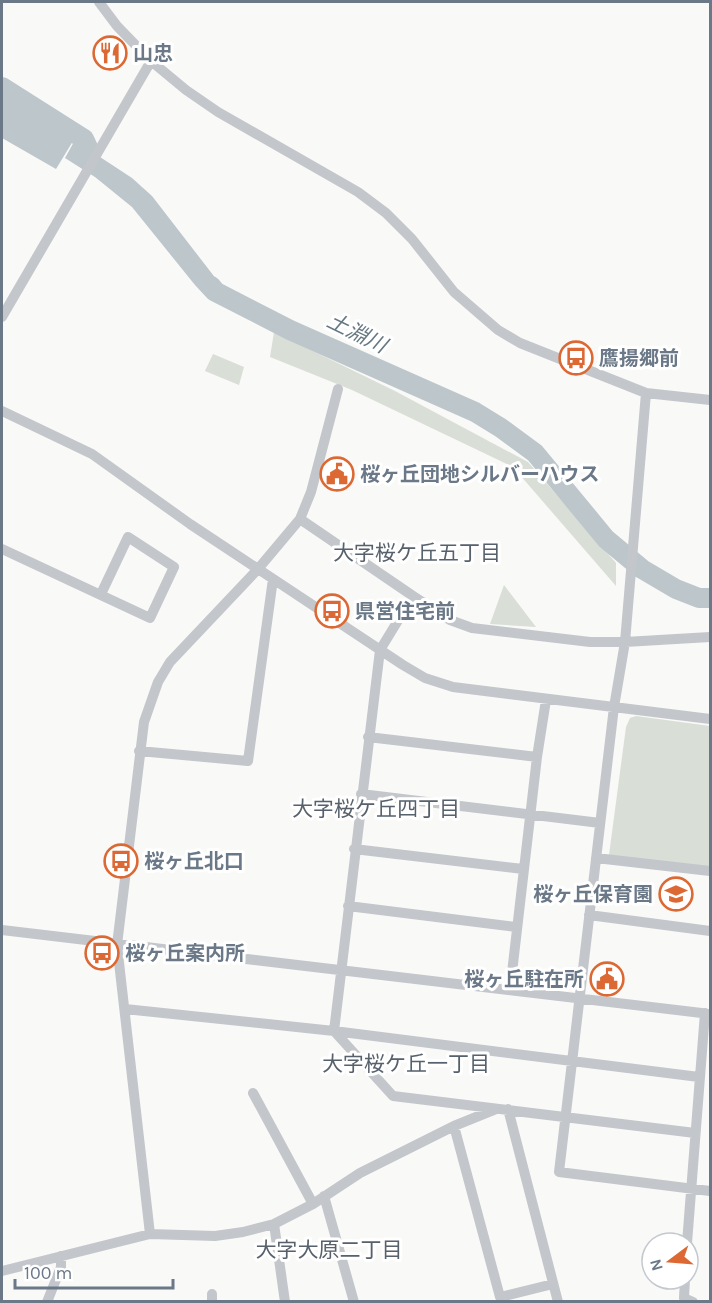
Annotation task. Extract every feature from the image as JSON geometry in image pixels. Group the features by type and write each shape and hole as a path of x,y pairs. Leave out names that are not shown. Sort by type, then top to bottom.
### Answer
{"street":[{"path":"99,2 117,26 151,61 186,90 218,112 358,192 386,213 412,239 454,292 498,330 520,343 646,393 711,400"},
{"path":"2,317 151,61"},
{"path":"150,1234 117,945 144,722 149,702 170,662 258,569 300,519 311,492 338,389"},
{"path":"646,393 625,642 614,707 559,1172 711,1191"},
{"path":"2,411 92,454 258,569 425,678 453,687 711,719"},
{"path":"300,519 450,620 472,628 590,642 711,637"},
{"path":"2,549 150,618 174,567 128,537 101,594"},
{"path":"139,751 249,761 273,579"},
{"path":"413,596 380,650 354,849 334,1031 393,1096 695,1133"},
{"path":"510,990 529,813 546,700"},
{"path":"368,736 537,757"},
{"path":"361,794 529,813 600,824"},
{"path":"354,849 523,869"},
{"path":"596,858 711,871"},
{"path":"348,906 516,927"},
{"path":"589,915 711,931"},
{"path":"2,930 708,1014 699,1077 688,1231"},
{"path":"125,1009 334,1031 699,1077"},
{"path":"253,1093 313,1204"},
{"path":"2,1271 150,1234 215,1236 274,1224 313,1204 360,1173 454,1126 503,1108"},
{"path":"503,1108 558,1302"},
{"path":"454,1126 500,1297 553,1284"},
{"path":"324,1196 354,1302"},
{"path":"274,1224 285,1302"},
{"path":"47,1302 61,1267 61,1256"},
{"path":"684,1291 684,1298 693,1302"}],"shaded area":[{"path":"2,90 81,144 83,141 76,136 77,134 93,144 100,157 132,178 152,196 233,298 227,308 208,299 132,207 95,177 65,158 75,140 56,169 2,138"},
{"path":"274,332 395,391 528,462 616,563 616,586 513,467 352,390 270,357"},
{"path":"213,354 244,367 239,385 205,371"},
{"path":"504,585 536,627 490,624"},
{"path":"636,716 710,726 710,867 609,855 626,727 630,718"}],"waterway":[{"name":"土淵川","path":"2,87 84,139 91,154"},
{"name":"土淵川","path":"211,286 216,292 290,330 475,412 501,428 535,453 606,539 642,569 676,589 699,598 710,598"}],"place":[{"name":"山忠","path":"110,53"},
{"name":"鷹揚郷前","path":"576,358"},
{"name":"桜ヶ丘団地シルバーハウス","path":"337,474"},
{"name":"県営住宅前","path":"332,611"},
{"name":"桜ヶ丘北口","path":"121,861"},
{"name":"桜ヶ丘保育園","path":"676,894"},
{"name":"桜ヶ丘案内所","path":"102,953"},
{"name":"桜ヶ丘駐在所","path":"607,979"}],"district":[{"name":"大字桜ケ丘五丁目","path":"417,553"},
{"name":"大字桜ケ丘四丁目","path":"376,809"},
{"name":"大字桜ケ丘一丁目","path":"406,1064"},
{"name":"大字大原二丁目","path":"329,1250"}]}
